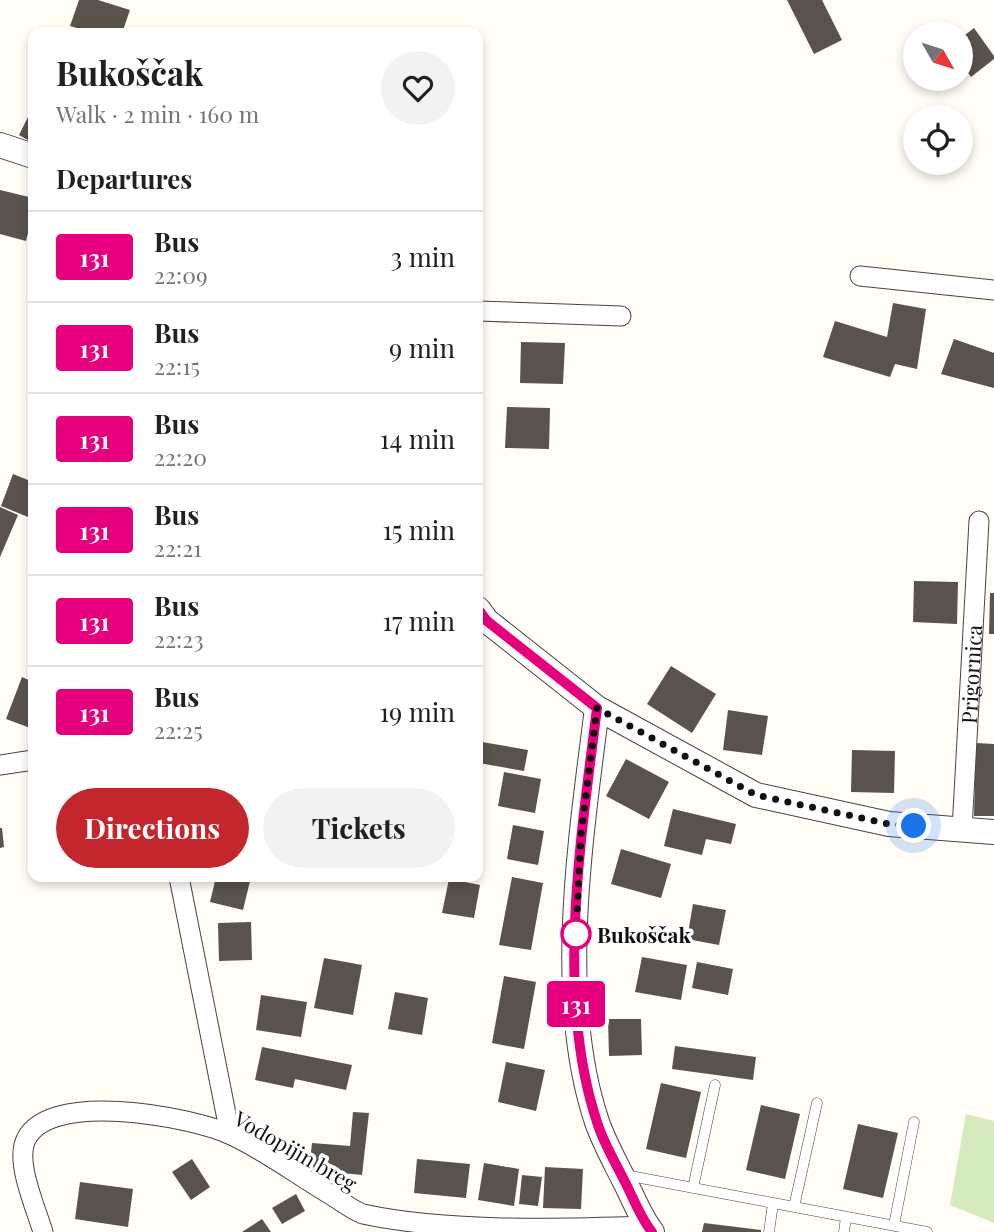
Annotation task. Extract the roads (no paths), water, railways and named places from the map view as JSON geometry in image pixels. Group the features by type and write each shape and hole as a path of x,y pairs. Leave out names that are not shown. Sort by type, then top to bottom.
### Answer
{"street":[{"path":"0,145 28,154"},
{"path":"860,276 994,290"},
{"path":"483,311 621,316"},
{"name":"Prigornica","path":"962,830 979,521"},
{"path":"483,616 597,708 756,795 889,824 994,832"},
{"path":"597,708 581,834 576,934 576,1007 584,1073 597,1123 649,1229"},
{"path":"0,765 28,761"},
{"path":"179,882 230,1134"},
{"name":"Vodopijin breg","path":"43,1232 23,1163 24,1146 27,1138 41,1124 59,1116 84,1111 127,1112 170,1118 230,1134 360,1213 399,1223 501,1231 649,1229"}],"lane":[{"path":"693,1188 715,1085"},
{"path":"794,1207 817,1103"},
{"path":"894,1226 914,1122"},
{"path":"621,1174 922,1232"},
{"path":"769,1232 773,1203"},
{"path":"844,1232 846,1217"}],"place":[{"name":"Bukoščak","path":"576,934"}]}
